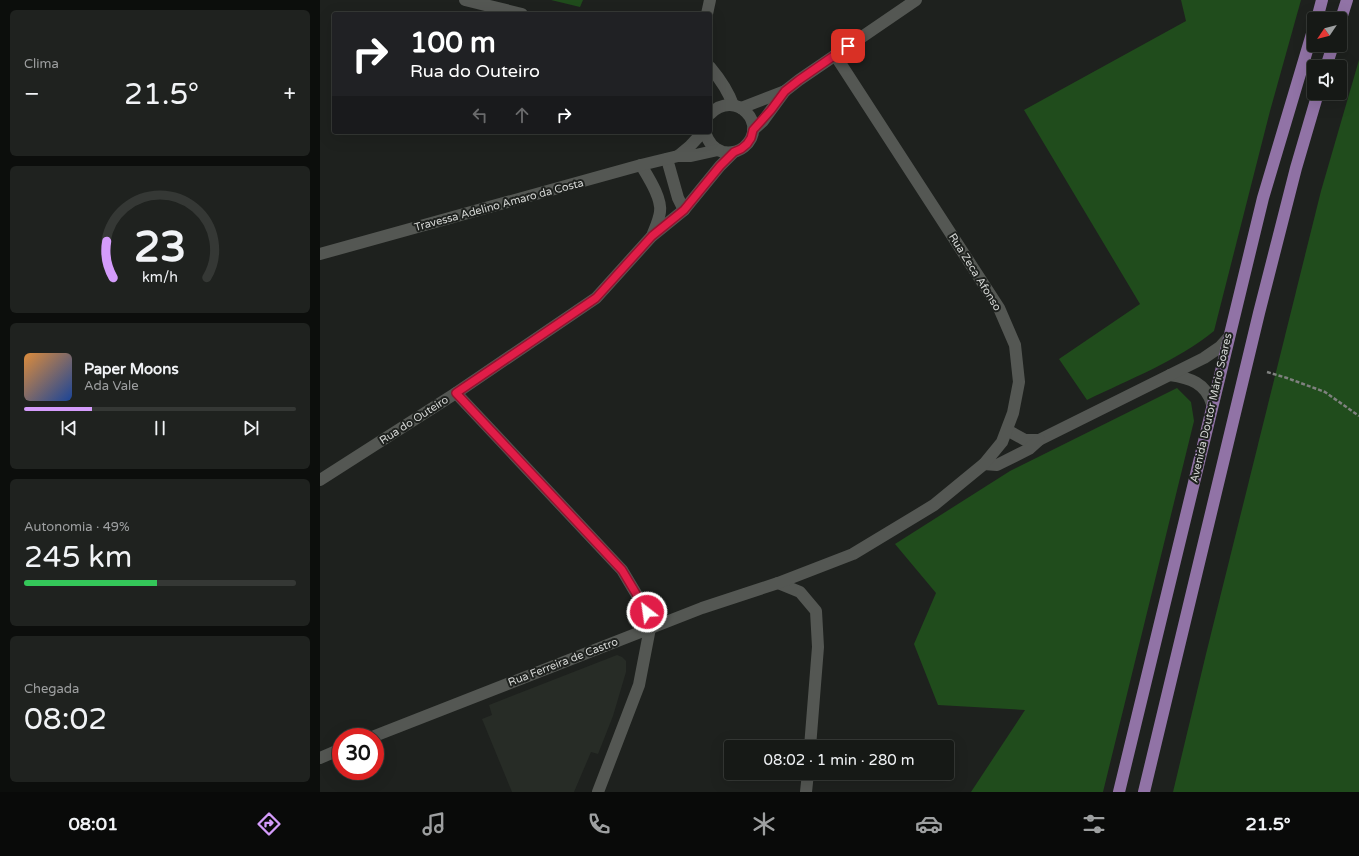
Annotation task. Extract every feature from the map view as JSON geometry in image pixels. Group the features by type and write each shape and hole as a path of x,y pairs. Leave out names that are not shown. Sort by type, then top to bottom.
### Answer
{"main road":[{"path":"1318,12 1322,0"},
{"path":"1343,12 1347,0"},
{"name":"Avenida Doutor Mário Soares","path":"1120,792 1228,336 1263,198 1307,50"},
{"path":"1144,792 1259,313 1296,168 1316,100"}],"street":[{"path":"466,0 514,12"},
{"path":"707,12 710,0"},
{"path":"753,130 771,110 785,91 916,0"},
{"name":"Rua Zeca Afonso","path":"778,583 853,554 934,505 984,464 1002,442 1013,413 1019,382 1015,345 999,308 835,55"},
{"path":"712,69 719,77 737,106 749,115 752,122 753,130 751,138 741,149 734,152"},
{"path":"712,112 722,105 737,106 785,91"},
{"name":"Travessa Adelino Amaro da Costa","path":"673,157 690,146 702,134"},
{"name":"Travessa Adelino Amaro da Costa","path":"705,134 711,145 718,150 734,152"},
{"name":"Travessa Adelino Amaro da Costa","path":"320,254 641,165 673,157 691,156 718,150"},
{"name":"Rua do Outeiro","path":"320,480 456,393 596,298 652,236 684,210 720,166 734,152"},
{"path":"673,157 678,198 684,210"},
{"name":"Rua do Outeiro","path":"641,165 650,179 658,197 660,211 652,236"},
{"path":"984,464 997,465 1029,449 1039,440 1204,358 1220,347 1228,336"},
{"path":"1170,375 1185,377 1202,386 1209,394 1212,404"},
{"path":"456,393 622,570 647,612 650,628 639,685 598,792"},
{"path":"1007,430 1025,440 1039,440"},
{"path":"778,583 800,592 816,611 818,647 811,740"},
{"name":"Rua Ferreira de Castro","path":"384,732 702,608 778,583"},
{"path":"320,758 332,753"},
{"path":"806,792 807,780"}],"path":[{"path":"1267,372 1325,392 1359,416"}],"shaded area":[{"path":"617,655 626,661 626,672 613,716 598,754 591,752 574,792 512,792 482,719 492,715 489,705"}],"green space":[{"path":"551,0 583,0 580,7"},
{"path":"1181,0 1301,0 1270,111 1214,331 1200,342 1169,360 1087,400 1059,359 1140,304 1024,110 1186,21"},
{"path":"1359,60 1359,792 1173,792 1321,191"},
{"path":"1177,388 1191,402 1194,421 1103,792 971,792 1025,710 938,705 914,644 936,593 895,544 1010,471"}],"route":[{"path":"647,612 622,570 456,393 596,298 652,236 684,210 720,166 734,152 747,144 751,138 753,130 762,121 785,91 848,46"}]}
